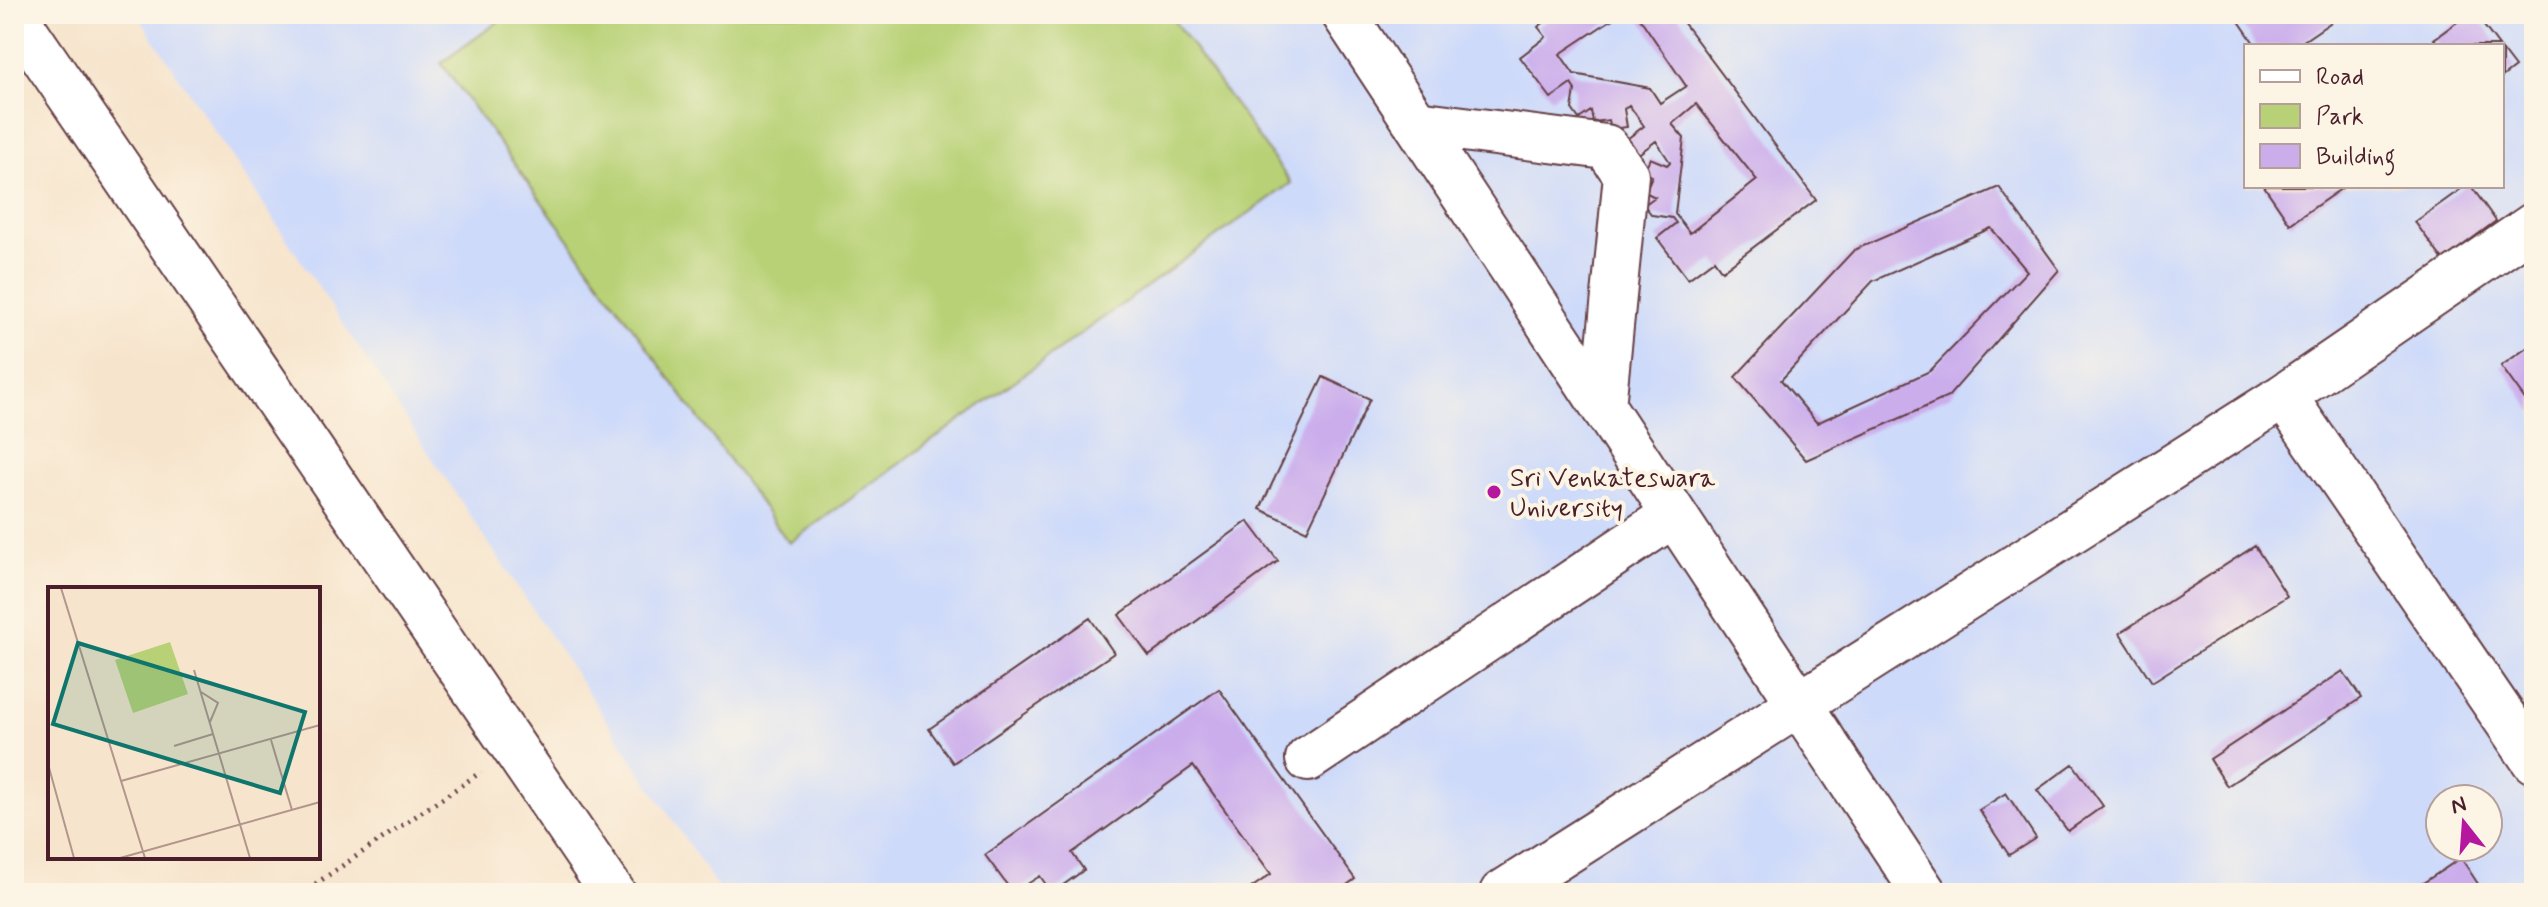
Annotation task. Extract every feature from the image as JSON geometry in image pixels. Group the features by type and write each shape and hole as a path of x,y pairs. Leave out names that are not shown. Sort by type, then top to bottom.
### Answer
{"street":[{"path":"14,14 613,893"},
{"path":"1344,14 1924,893"},
{"path":"1416,123 1606,147 1626,175 1603,407"},
{"path":"1502,893 2284,396 2534,225"},
{"path":"2284,396 2534,761"},
{"path":"1308,759 1673,515"}],"path":[{"path":"302,893 515,749"}],"shaded area":[{"name":"Sri Venkateswara University","path":"137,14 2534,14 2534,893 721,893"}],"green space":[{"path":"509,14 1169,14 1291,183 789,543 441,63"}],"building":[{"path":"1555,14 1620,14 1560,54 1574,74 1650,88 1660,103 1686,86 1637,14 1677,14 1816,200 1722,271 1714,260 1688,279 1657,238 1676,223 1672,218 1652,215 1644,205 1655,197 1645,192 1652,176 1643,173 1650,158 1667,165 1670,162 1656,141 1609,176 1598,161 1644,126 1629,105 1624,109 1627,127 1611,129 1609,120 1593,122 1591,111 1579,119 1572,109 1575,90 1571,84 1551,98 1520,57 1546,37 1538,27","holes":["1696,104 1757,180 1690,233 1675,214 1684,138 1672,124"]},
{"path":"2234,14 2343,14 2299,44 2255,44"},
{"path":"2468,14 2475,14 2498,44 2438,44 2434,39"},
{"path":"2504,53 2515,67 2504,75"},
{"path":"1999,187 2059,270 1948,397 1806,460 1735,377 1854,250","holes":["1991,228 2027,271 1930,371 1817,423 1781,380 1873,281"]},
{"path":"2265,188 2342,188 2290,224"},
{"path":"2462,188 2472,188 2496,221 2443,260 2415,222"},
{"path":"2534,343 2534,412 2501,366"},
{"path":"1323,377 1370,399 1307,531 1260,509"},
{"path":"1248,521 1278,561 1149,656 1119,615"},
{"path":"2255,546 2287,596 2152,682 2120,633"},
{"path":"1090,618 1114,653 953,763 929,729"},
{"path":"2343,671 2361,698 2227,786 2210,759"},
{"path":"1219,689 1355,879 1336,893 1244,893 1271,874 1193,766 1072,853 1084,870 1052,893 1040,876 1013,893 985,855"},
{"path":"2073,764 2103,806 2068,831 2037,790"},
{"path":"2006,793 2036,838 2009,855 1979,810"},
{"path":"2453,863 2464,863 2484,893 2408,893"}],"place":[{"name":"Sri Venkateswara University","path":"1494,492"}]}
